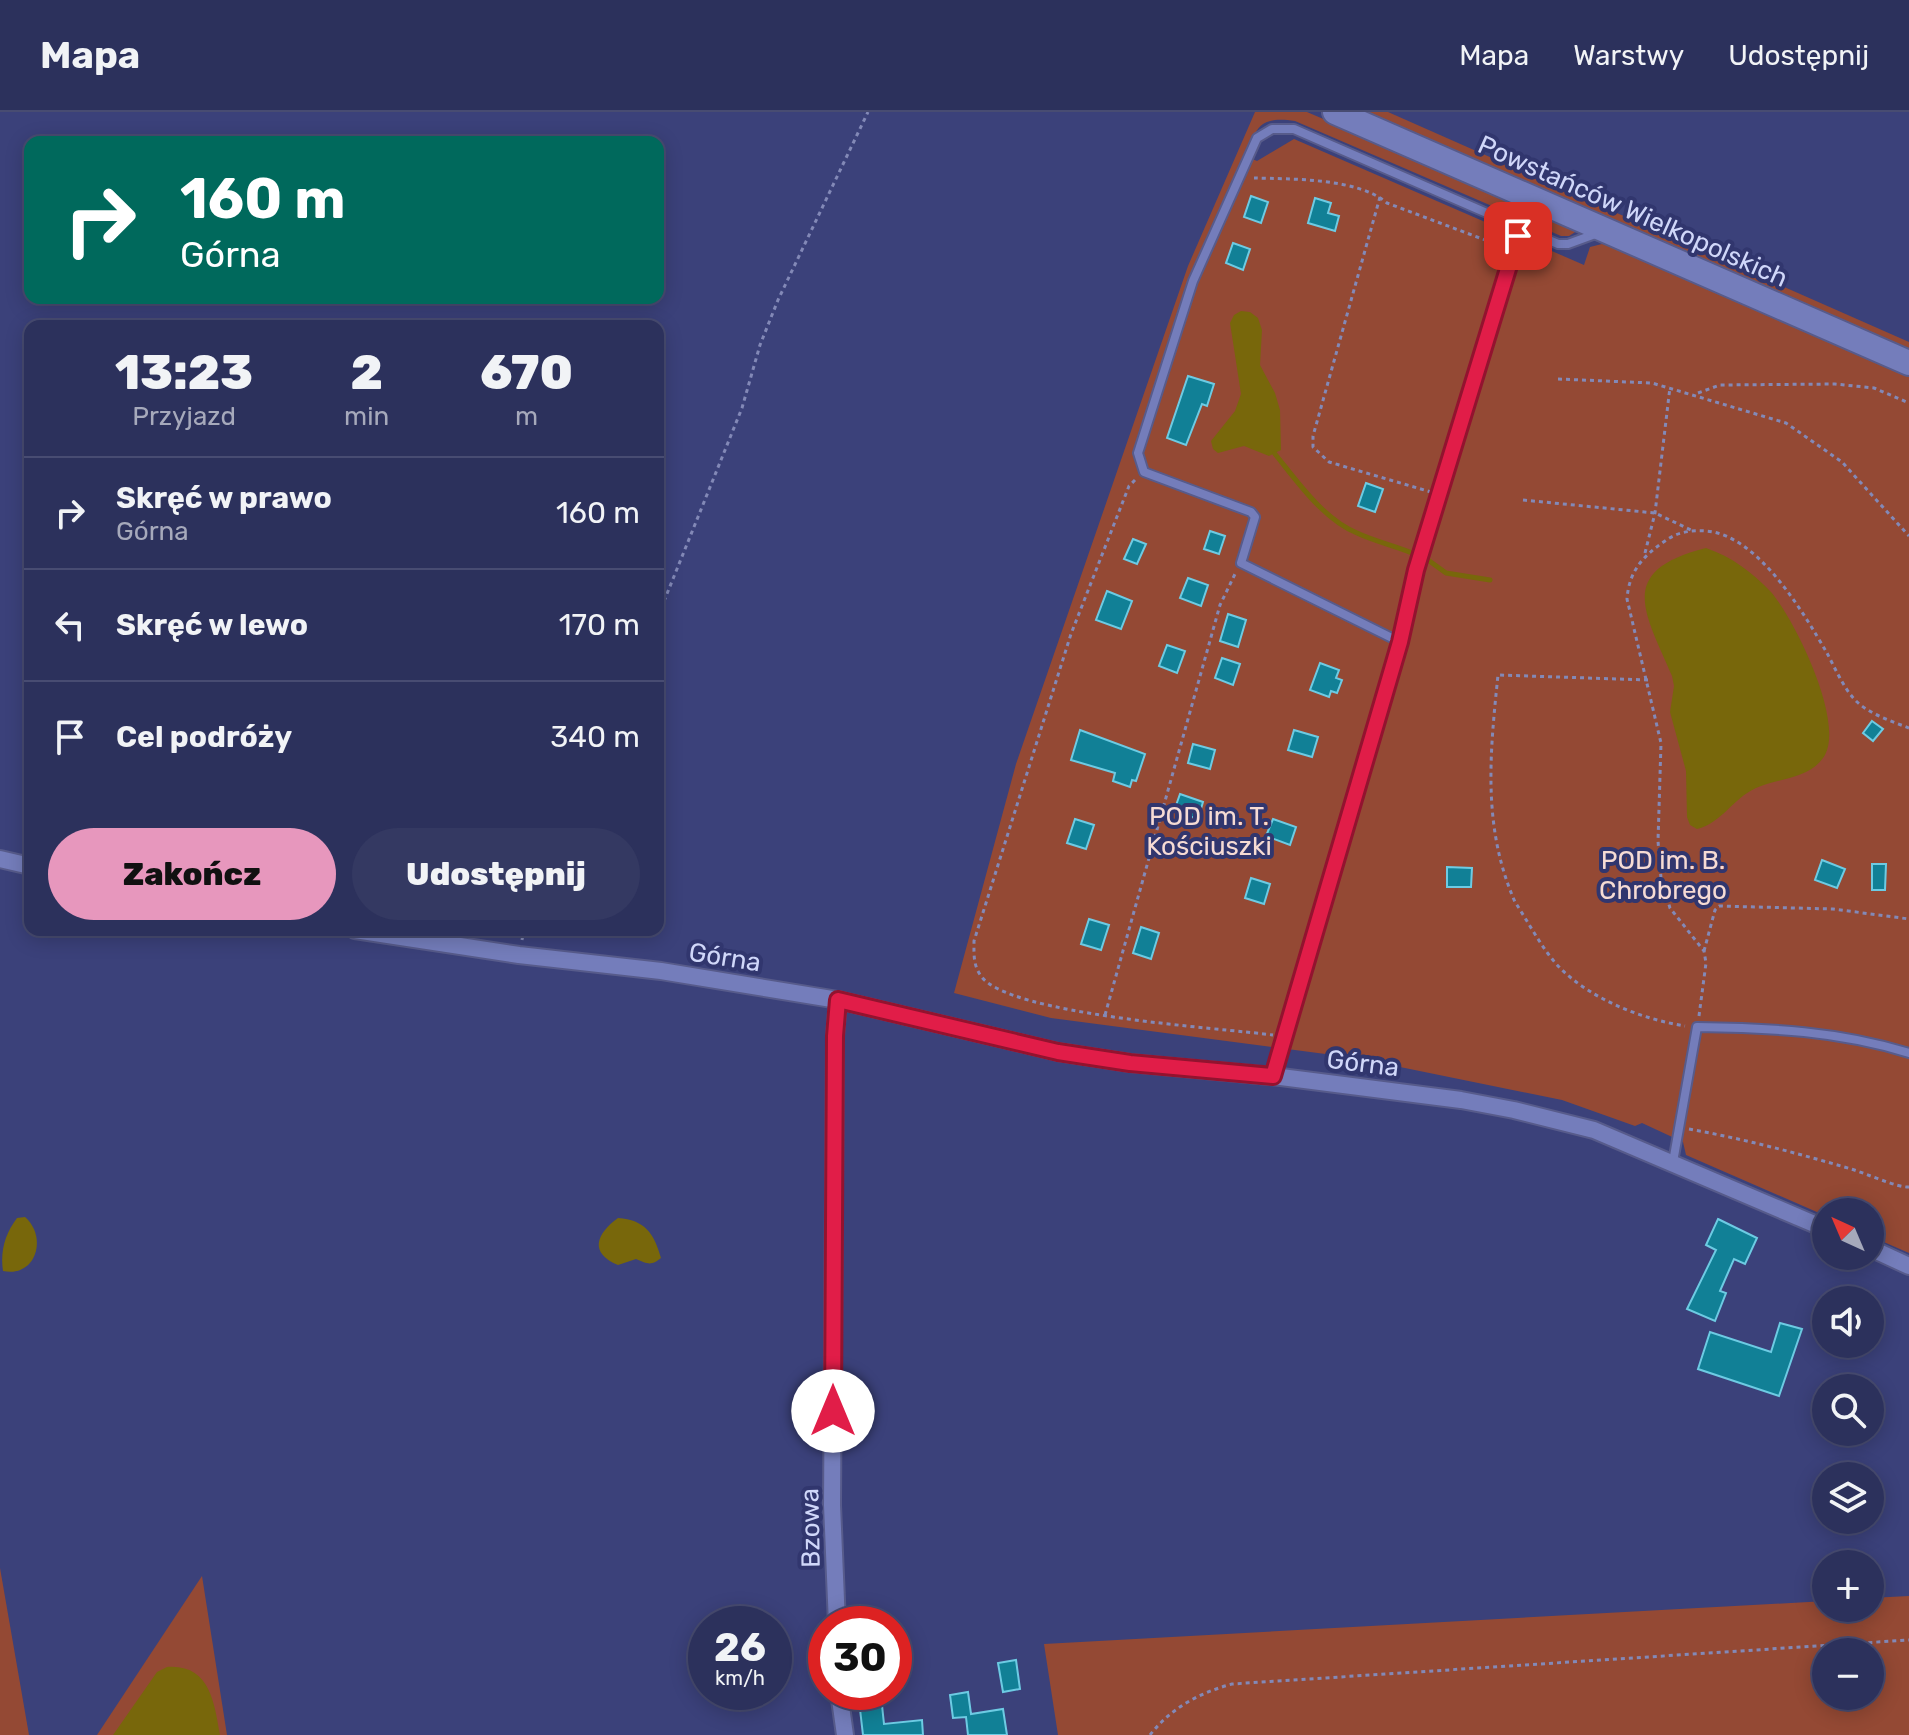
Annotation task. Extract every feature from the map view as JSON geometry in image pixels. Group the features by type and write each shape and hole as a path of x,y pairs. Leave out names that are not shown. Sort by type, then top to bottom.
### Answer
{"street":[{"name":"Powstańców Wielkopolskich","path":"1335,112 1909,363"},
{"path":"0,859 24,865"},
{"name":"Górna","path":"394,936 519,955 661,971 838,1000 1058,1052 1130,1063 1273,1076 1461,1100 1514,1110 1594,1130 1812,1223"},
{"name":"Bzowa","path":"836,1606 832,1505 835,1036 838,1000"},
{"path":"1884,1254 1909,1266"},
{"path":"842,1710 845,1735"}],"lane":[{"path":"1400,642 1241,563 1255,517 1251,512 1144,472 1138,453 1193,281 1257,138 1272,129 1294,129 1558,244 1568,244 1607,230"},
{"path":"1273,1076 1400,642 1416,570 1520,227"},
{"path":"1673,1162 1697,1027 1774,1028 1835,1035 1909,1053"}],"path":[{"path":"664,601 742,408 760,345 778,300 868,112"},
{"path":"1238,178 1326,181 1380,197 1387,203 1513,251"},
{"path":"1380,197 1313,436 1313,447 1329,462 1441,495"},
{"path":"1558,379 1652,383 1786,423 1842,462 1909,536"},
{"path":"1696,394 1720,385 1835,384 1874,388 1909,403"},
{"path":"1670,387 1655,513 1644,556 1631,576 1627,599 1661,743 1658,841 1661,878 1670,908 1704,951"},
{"path":"1144,472 1129,486 1071,634 974,941 973,961 982,978 997,990 1025,1001 1105,1015 1285,1036"},
{"path":"1523,500 1655,513 1692,530 1714,532 1734,540 1781,583 1856,700 1883,718 1909,728"},
{"path":"1644,556 1670,537 1692,530"},
{"path":"1105,1015 1220,605 1241,563"},
{"path":"1648,680 1498,675 1489,764 1500,860 1515,902 1560,968 1589,991 1629,1010 1682,1026 1697,1027 1706,963 1704,951 1715,910 1719,906 1833,909 1909,919"},
{"path":"1680,1127 1759,1142 1909,1187"},
{"path":"1150,1735 1171,1712 1190,1700 1210,1689 1232,1684 1909,1640"}],"green space":[{"path":"1255,112 1307,112 1580,229 1569,236 1561,236 1295,121 1275,120 1261,126 1253,138 1248,157 1257,161 1294,139 1584,265 1590,247 1602,244 1615,247 1909,375 1909,1253 1884,1242 1884,1198 1812,1198 1812,1210 1686,1155 1683,1142 1642,1123 1635,1126 1562,1100 1356,1058 1051,1018 954,993 1016,764 1188,266"},
{"path":"1361,112 1388,112 1909,342 1909,352"},
{"path":"0,1568 29,1735 0,1735"},
{"path":"202,1576 227,1735 97,1735"},
{"path":"1909,1596 1909,1735 1058,1735 1044,1644 1812,1602 1812,1622 1884,1622 1884,1597"}],"shaded area":[{"path":"1241,311 1250,312 1258,318 1262,330 1260,365 1280,410 1281,450 1269,456 1244,446 1218,453 1211,441 1235,411 1241,394 1230,323 1234,315"},
{"path":"1706,548 1749,572 1781,606 1804,647 1823,695 1829,739 1825,755 1812,769 1756,788 1713,822 1697,829 1690,825 1687,817 1686,771 1670,712 1674,686 1672,676 1653,632 1645,597 1648,582 1658,569 1677,557"},
{"path":"25,1217 36,1235 35,1254 24,1268 14,1272 3,1271 3,1250 9,1230 17,1218"},
{"path":"618,1218 647,1229 661,1258 652,1263 636,1259 618,1265 603,1255 599,1249 601,1237"},
{"path":"167,1667 181,1668 201,1678 212,1698 220,1735 113,1735 157,1672"}],"building":[{"path":"1251,196 1268,202 1261,223 1244,217"},
{"path":"1315,198 1331,203 1328,213 1339,216 1335,231 1308,223"},
{"path":"1233,243 1250,249 1243,270 1226,263"},
{"path":"1188,376 1214,384 1207,406 1202,404 1186,445 1167,438"},
{"path":"1366,483 1383,489 1375,512 1358,506"},
{"path":"1210,531 1225,536 1219,554 1204,549"},
{"path":"1133,539 1146,544 1137,564 1124,559"},
{"path":"1188,578 1208,585 1201,606 1180,598"},
{"path":"1107,591 1132,601 1121,629 1096,620"},
{"path":"1228,614 1246,620 1238,647 1220,641"},
{"path":"1167,645 1185,651 1177,673 1159,666"},
{"path":"1222,658 1240,664 1233,685 1215,678"},
{"path":"1320,663 1339,670 1336,678 1342,680 1337,693 1331,691 1329,697 1310,690"},
{"path":"1872,721 1883,729 1873,741 1863,733"},
{"path":"1080,730 1145,754 1136,781 1132,780 1130,787 1113,781 1115,773 1071,760"},
{"path":"1294,730 1318,737 1312,757 1288,750"},
{"path":"1193,744 1215,750 1210,769 1188,763"},
{"path":"1180,794 1203,802 1198,819 1174,811"},
{"path":"1075,819 1094,825 1086,849 1067,843"},
{"path":"1273,819 1296,827 1290,845 1266,836"},
{"path":"1822,860 1845,869 1837,888 1815,880"},
{"path":"1872,864 1886,864 1885,890 1872,890"},
{"path":"1447,867 1472,868 1471,887 1447,887"},
{"path":"1251,878 1270,884 1264,904 1245,898"},
{"path":"1089,919 1109,925 1101,950 1081,944"},
{"path":"1141,927 1159,933 1151,959 1133,953"},
{"path":"1718,1219 1757,1238 1745,1264 1734,1259 1720,1291 1726,1293 1715,1321 1687,1309 1716,1250 1706,1245"},
{"path":"1780,1323 1802,1329 1779,1396 1698,1369 1710,1332 1771,1352"},
{"path":"1016,1660 1020,1689 1003,1692 998,1663"},
{"path":"968,1692 971,1714 1003,1709 1007,1735 968,1735 966,1717 953,1718 950,1695"},
{"path":"860,1710 882,1710 884,1724 922,1720 923,1735 863,1735"}],"waterway":[{"path":"1275,454 1333,519 1364,536 1417,555"},
{"path":"1428,560 1446,573 1490,580"}],"route":[{"path":"833,1411 835,1036 838,1000 1058,1052 1130,1063 1273,1076 1400,642 1416,570 1518,236"}],"park label":[{"name":"POD im. T. Kościuszki","path":"1209,831"},
{"name":"POD im. B. Chrobrego","path":"1663,875"}]}
